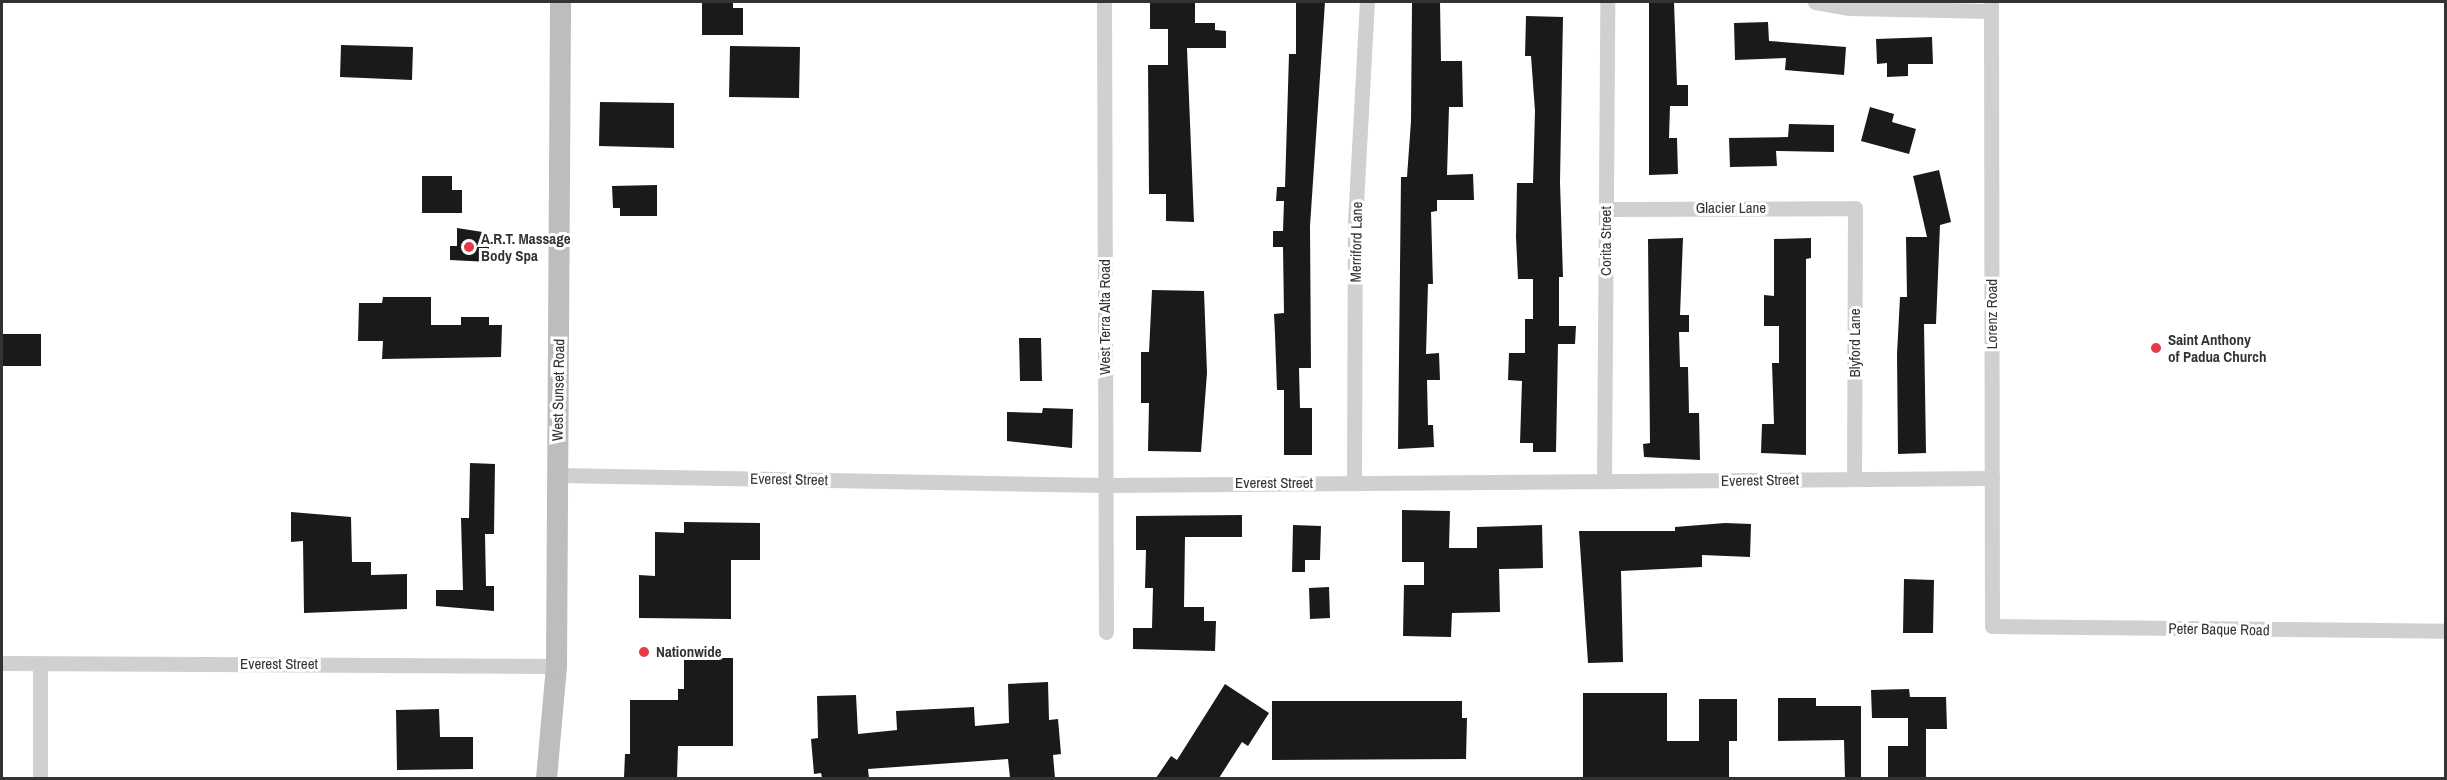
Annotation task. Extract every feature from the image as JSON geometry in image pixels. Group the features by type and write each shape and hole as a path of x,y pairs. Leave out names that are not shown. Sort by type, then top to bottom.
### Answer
{"main road":[{"name":"West Sunset Road","path":"546,778 556,666 560,2"}],"street":[{"name":"West Terra Alta Road","path":"1104,2 1106,632"},
{"name":"Merriford Lane","path":"1354,483 1355,222 1368,2"},
{"name":"Corita Street","path":"1604,481 1606,2"},
{"path":"1815,2 1849,8 1991,6"},
{"name":"Lorenz Road","path":"1991,6 1992,626"},
{"name":"Glacier Lane","path":"1606,209 1855,208"},
{"name":"Blyford Lane","path":"1854,479 1855,208"},
{"name":"Everest Street","path":"557,475 1105,485 1992,478"},
{"name":"Peter Baque Road","path":"1992,626 2445,631"},
{"name":"Everest Street","path":"2,663 556,666"},
{"path":"40,663 40,778"}],"building":[{"path":"702,2 733,2 733,8 743,8 743,35 702,35"},
{"path":"1150,2 1195,2 1195,23 1215,23 1215,30 1226,31 1226,48 1187,48 1194,222 1166,221 1166,194 1149,194 1148,65 1168,65 1168,29 1150,29"},
{"path":"1296,2 1325,2 1310,226 1311,368 1299,368 1300,408 1312,408 1312,455 1284,455 1284,390 1277,390 1274,314 1284,313 1283,247 1273,247 1273,231 1283,231 1284,201 1276,201 1277,187 1285,187 1289,54 1296,54"},
{"path":"1412,2 1440,2 1441,61 1462,61 1463,107 1449,107 1447,175 1473,174 1474,200 1437,200 1437,211 1431,212 1433,284 1428,284 1426,354 1439,353 1440,380 1427,380 1428,425 1433,425 1434,447 1398,449 1401,177 1407,177 1411,121"},
{"path":"1649,2 1674,2 1677,85 1688,85 1688,106 1670,106 1669,138 1677,138 1678,174 1649,175"},
{"path":"1526,16 1563,17 1560,182 1563,277 1559,277 1559,326 1576,326 1575,344 1558,344 1556,452 1533,452 1533,443 1520,443 1522,381 1508,380 1509,353 1525,353 1525,319 1533,319 1533,279 1518,279 1516,237 1517,183 1533,183 1535,111 1531,56 1525,56"},
{"path":"1768,22 1769,41 1846,47 1844,75 1785,70 1786,58 1735,60 1734,23"},
{"path":"1932,37 1933,64 1908,64 1908,76 1887,77 1887,63 1877,64 1876,39"},
{"path":"341,45 413,47 412,80 340,77"},
{"path":"730,46 800,47 799,98 729,97"},
{"path":"600,102 674,103 674,148 599,146"},
{"path":"1870,107 1894,114 1892,122 1916,129 1909,154 1861,141"},
{"path":"1789,124 1834,125 1834,152 1776,151 1777,166 1730,167 1729,138 1788,137"},
{"path":"1939,170 1951,222 1940,225 1936,324 1924,324 1926,453 1898,454 1897,354 1900,297 1907,297 1906,237 1927,237 1913,176"},
{"path":"422,176 452,176 452,190 462,190 462,213 422,213"},
{"path":"657,185 657,216 620,216 620,208 613,208 612,186"},
{"path":"457,228 489,233 489,262 450,260 450,246 457,246"},
{"path":"1683,238 1680,315 1689,315 1689,332 1679,332 1680,367 1688,367 1689,413 1699,413 1700,460 1644,457 1643,444 1650,443 1648,239"},
{"path":"1811,238 1811,258 1806,259 1806,455 1761,453 1762,424 1774,424 1772,363 1779,363 1779,326 1764,326 1764,295 1774,296 1774,239"},
{"path":"1152,290 1204,291 1207,373 1201,452 1148,451 1149,403 1141,403 1141,352 1149,352"},
{"path":"383,297 431,297 431,325 461,325 461,317 489,317 489,325 502,325 501,357 382,359 383,341 358,341 359,303 382,303"},
{"path":"2,334 41,334 41,366 2,366"},
{"path":"1019,338 1041,338 1042,381 1020,381"},
{"path":"1043,408 1073,409 1072,448 1007,441 1007,412 1042,413"},
{"path":"470,463 495,464 494,534 485,534 486,586 494,586 494,611 436,606 436,590 463,590 461,518 469,518"},
{"path":"1402,510 1450,511 1449,548 1477,548 1477,527 1542,525 1543,568 1499,569 1500,612 1452,613 1451,637 1403,636 1404,585 1424,585 1424,562 1402,562"},
{"path":"291,512 351,517 352,562 371,562 371,575 407,574 407,609 304,613 303,541 291,542"},
{"path":"1242,515 1242,537 1185,537 1184,607 1204,607 1204,621 1216,621 1215,651 1133,649 1133,628 1152,628 1153,588 1145,588 1146,550 1136,550 1136,516"},
{"path":"684,522 760,523 760,560 731,560 731,619 639,618 639,575 655,576 655,532 684,533"},
{"path":"1725,523 1751,524 1750,557 1702,555 1702,567 1621,571 1623,662 1588,663 1579,531 1675,531 1675,527"},
{"path":"1293,525 1321,526 1320,560 1305,560 1305,572 1292,572"},
{"path":"1904,579 1934,580 1933,633 1903,633"},
{"path":"1329,587 1330,618 1310,619 1309,588"},
{"path":"684,658 733,658 733,746 678,746 677,778 624,778 625,754 630,754 630,700 678,700 678,689 684,689"},
{"path":"1048,682 1049,720 1058,719 1061,754 1053,755 1055,778 1010,778 1008,759 868,769 869,778 822,778 821,773 814,774 811,739 818,738 817,696 856,695 858,734 897,730 896,711 974,707 975,726 1009,723 1008,684"},
{"path":"1225,684 1269,713 1248,746 1242,742 1219,778 1156,778 1171,756 1177,760"},
{"path":"1909,689 1910,697 1946,697 1947,729 1926,729 1926,778 1888,778 1888,746 1908,746 1908,718 1872,718 1871,690"},
{"path":"1583,693 1667,693 1667,741 1699,741 1699,699 1737,699 1737,741 1729,741 1729,778 1583,778"},
{"path":"1778,698 1816,698 1816,706 1861,706 1861,778 1845,778 1844,740 1778,741"},
{"path":"1272,701 1462,701 1462,718 1467,718 1466,759 1272,760"},
{"path":"439,709 440,737 473,737 473,769 397,770 396,710"}],"place":[{"name":"A.R.T. Massage Body Spa","path":"469,247"},
{"name":"Saint Anthony of Padua Church","path":"2156,348"},
{"name":"Nationwide","path":"644,652"}]}
